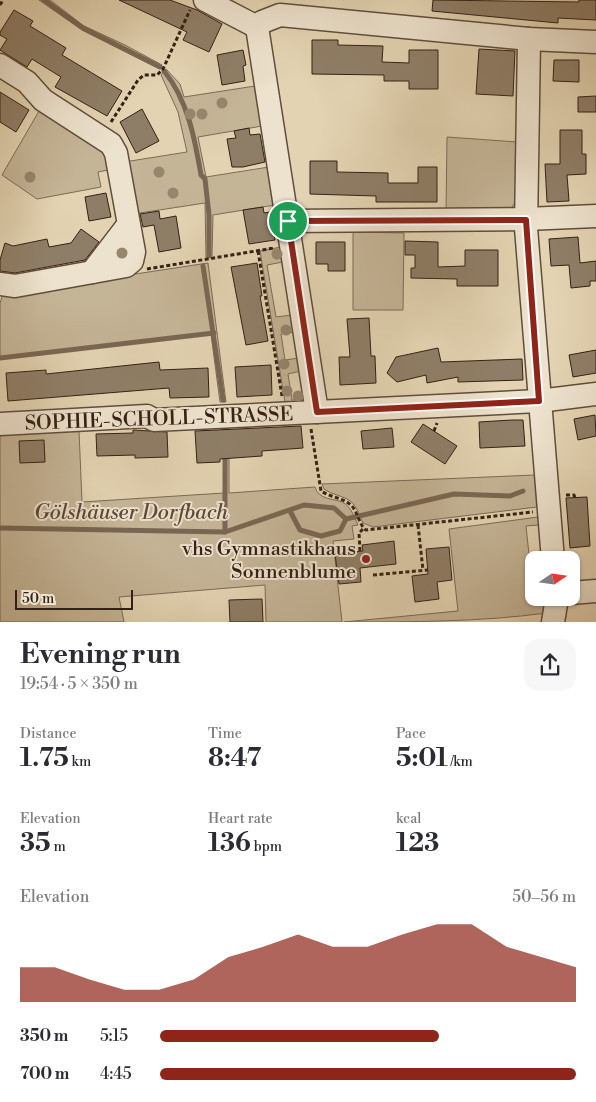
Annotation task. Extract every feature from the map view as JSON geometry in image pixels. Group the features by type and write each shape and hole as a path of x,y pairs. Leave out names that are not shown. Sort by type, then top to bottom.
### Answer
{"street":[{"path":"198,3 257,27"},
{"path":"257,27 262,22 280,15 529,39 596,42"},
{"path":"257,27 288,221 314,416"},
{"path":"529,39 526,220 539,401 553,551"},
{"path":"0,65 27,82 43,100 111,144 116,153 134,252 132,260 126,266 15,286 0,284"},
{"path":"288,221 526,220 596,216"},
{"path":"92,272 128,225"},
{"name":"SOPHIE-SCHOLL-STRASSE","path":"0,424 147,416 154,420 314,416 539,401 596,394"},
{"path":"580,592 596,591"},
{"path":"553,622 556,606"}],"path":[{"path":"0,5 4,0"},
{"path":"102,137 138,80 144,75 157,75 164,67 198,3"},
{"path":"132,260 144,270 281,247"},
{"path":"258,251 283,404"},
{"path":"314,416 321,491 346,501 353,507 366,530 527,513"},
{"path":"373,575 426,570 418,525"},
{"path":"360,552 359,533 363,527"}],"shaded area":[{"path":"39,0 50,0 84,26 162,65 158,68 82,30"},
{"path":"166,69 180,84 184,97 255,86 262,126 198,137 206,177 269,167 275,205 213,215 212,256 206,257 205,203 133,214 124,162 187,152 178,112 161,75"},
{"path":"39,111 105,148 108,170 98,172 101,187 37,199 2,175"},
{"path":"447,137 517,142 516,201 511,209 446,211"},
{"path":"353,232 404,233 403,310 353,310"},
{"path":"281,247 283,262 267,265 276,317 292,315 295,332 281,334 285,360 299,358 301,371 288,374 292,400 305,398 306,401 285,402 260,251"},
{"path":"208,263 226,402 220,402 211,334 0,358 0,303 3,294"},
{"path":"223,428 229,428 229,493 315,487 320,494 326,498 342,502 352,512 358,525 352,526 354,539 333,541 342,622 266,622 265,585 119,597 124,622 0,622 0,434 79,431 82,502 224,493"},
{"path":"535,475 537,507 373,527 363,523 353,503 327,491 322,484"},
{"path":"538,517 539,525 526,526 529,551 525,551 525,606 547,606 547,613 471,620 344,622 458,611 449,529"}],"building":[{"path":"119,0 170,0 197,10 222,24 209,52 183,40 187,32"},
{"path":"433,0 579,2 579,0 596,0 596,20 558,18 558,23 432,11"},
{"path":"14,10 33,21 30,26 66,48 62,55 122,91 107,116 55,87 61,77 32,59 27,67 0,50 7,39 0,35 0,32"},
{"path":"312,40 338,40 338,45 383,46 382,62 409,63 409,50 438,50 438,89 409,89 409,81 384,81 384,75 312,74"},
{"path":"479,49 515,51 513,96 476,94"},
{"path":"243,50 246,65 243,66 245,81 222,85 217,55"},
{"path":"554,60 579,60 579,82 553,81"},
{"path":"0,92 29,110 16,132 0,122"},
{"path":"596,96 596,112 578,112 578,97"},
{"path":"142,109 159,141 136,153 120,122"},
{"path":"249,128 250,135 260,134 265,162 243,167 232,167 227,139 236,138 234,131"},
{"path":"560,130 582,130 582,154 586,154 586,174 567,175 569,201 547,202 545,164 560,164"},
{"path":"310,161 337,161 337,172 388,173 388,183 418,183 418,167 437,167 437,202 376,202 376,196 310,194"},
{"path":"106,193 111,217 89,221 85,197"},
{"path":"263,207 264,213 270,212 275,240 249,244 243,210"},
{"path":"159,211 160,219 176,216 181,248 159,252 154,225 143,227 140,214"},
{"path":"81,229 99,242 85,260 15,273 0,271 0,260 5,243 13,246 47,239 49,247 71,243"},
{"path":"578,237 580,263 596,261 596,281 590,281 590,286 571,288 569,265 551,266 549,239"},
{"path":"405,241 438,242 438,267 465,266 465,250 498,250 498,286 457,286 457,279 411,278 411,268 415,268 415,255 405,255"},
{"path":"316,242 345,242 345,271 328,271 328,264 316,264"},
{"path":"257,263 262,296 260,296 268,341 246,345 231,267"},
{"path":"369,318 371,356 375,356 376,383 340,385 339,357 350,357 347,319"},
{"path":"438,348 441,362 522,359 523,380 458,382 458,377 427,383 426,375 397,382 387,373 396,357"},
{"path":"596,350 596,373 573,377 569,355"},
{"path":"159,362 160,370 208,368 209,397 170,398 169,388 8,401 6,373 46,370 46,374"},
{"path":"271,365 272,395 237,397 235,367"},
{"path":"595,415 596,436 578,440 574,419"},
{"path":"523,420 525,446 480,448 479,422"},
{"path":"423,424 457,446 445,464 411,442"},
{"path":"301,426 303,448 262,451 262,456 220,459 220,462 197,463 195,431"},
{"path":"392,428 394,447 363,449 361,431"},
{"path":"133,430 167,432 168,457 135,458 135,455 97,456 96,434 133,433"},
{"path":"44,440 45,462 20,463 19,441"},
{"path":"587,497 590,546 570,548 566,498"},
{"name":"vhs Gymnastikhaus Sonnenblume","path":"394,541 396,564 360,568 361,582 339,584 335,554 363,551 362,545"},
{"path":"449,547 452,580 437,582 439,599 415,602 412,576 428,574 426,549"},
{"path":"262,599 263,622 230,622 229,600"}],"waterway":[{"path":"44,0 83,28 160,67"},
{"path":"164,71 185,107 193,134 201,175 205,179 209,215 209,256"},
{"path":"203,266 223,400"},
{"path":"0,358 214,333"},
{"path":"225,454 225,532"},
{"name":"Gölshäuser Dorfbach","path":"0,528 225,532 304,505 334,508 346,519 454,494 510,496 523,491"},
{"name":"Gölshäuser Dorfbach","path":"290,511 300,530 321,536 340,531 346,519"}],"place":[{"name":"vhs Gymnastikhaus Sonnenblume","path":"366,559"}],"route":[{"path":"526,220 539,401 317,412 288,221 526,220"}]}
